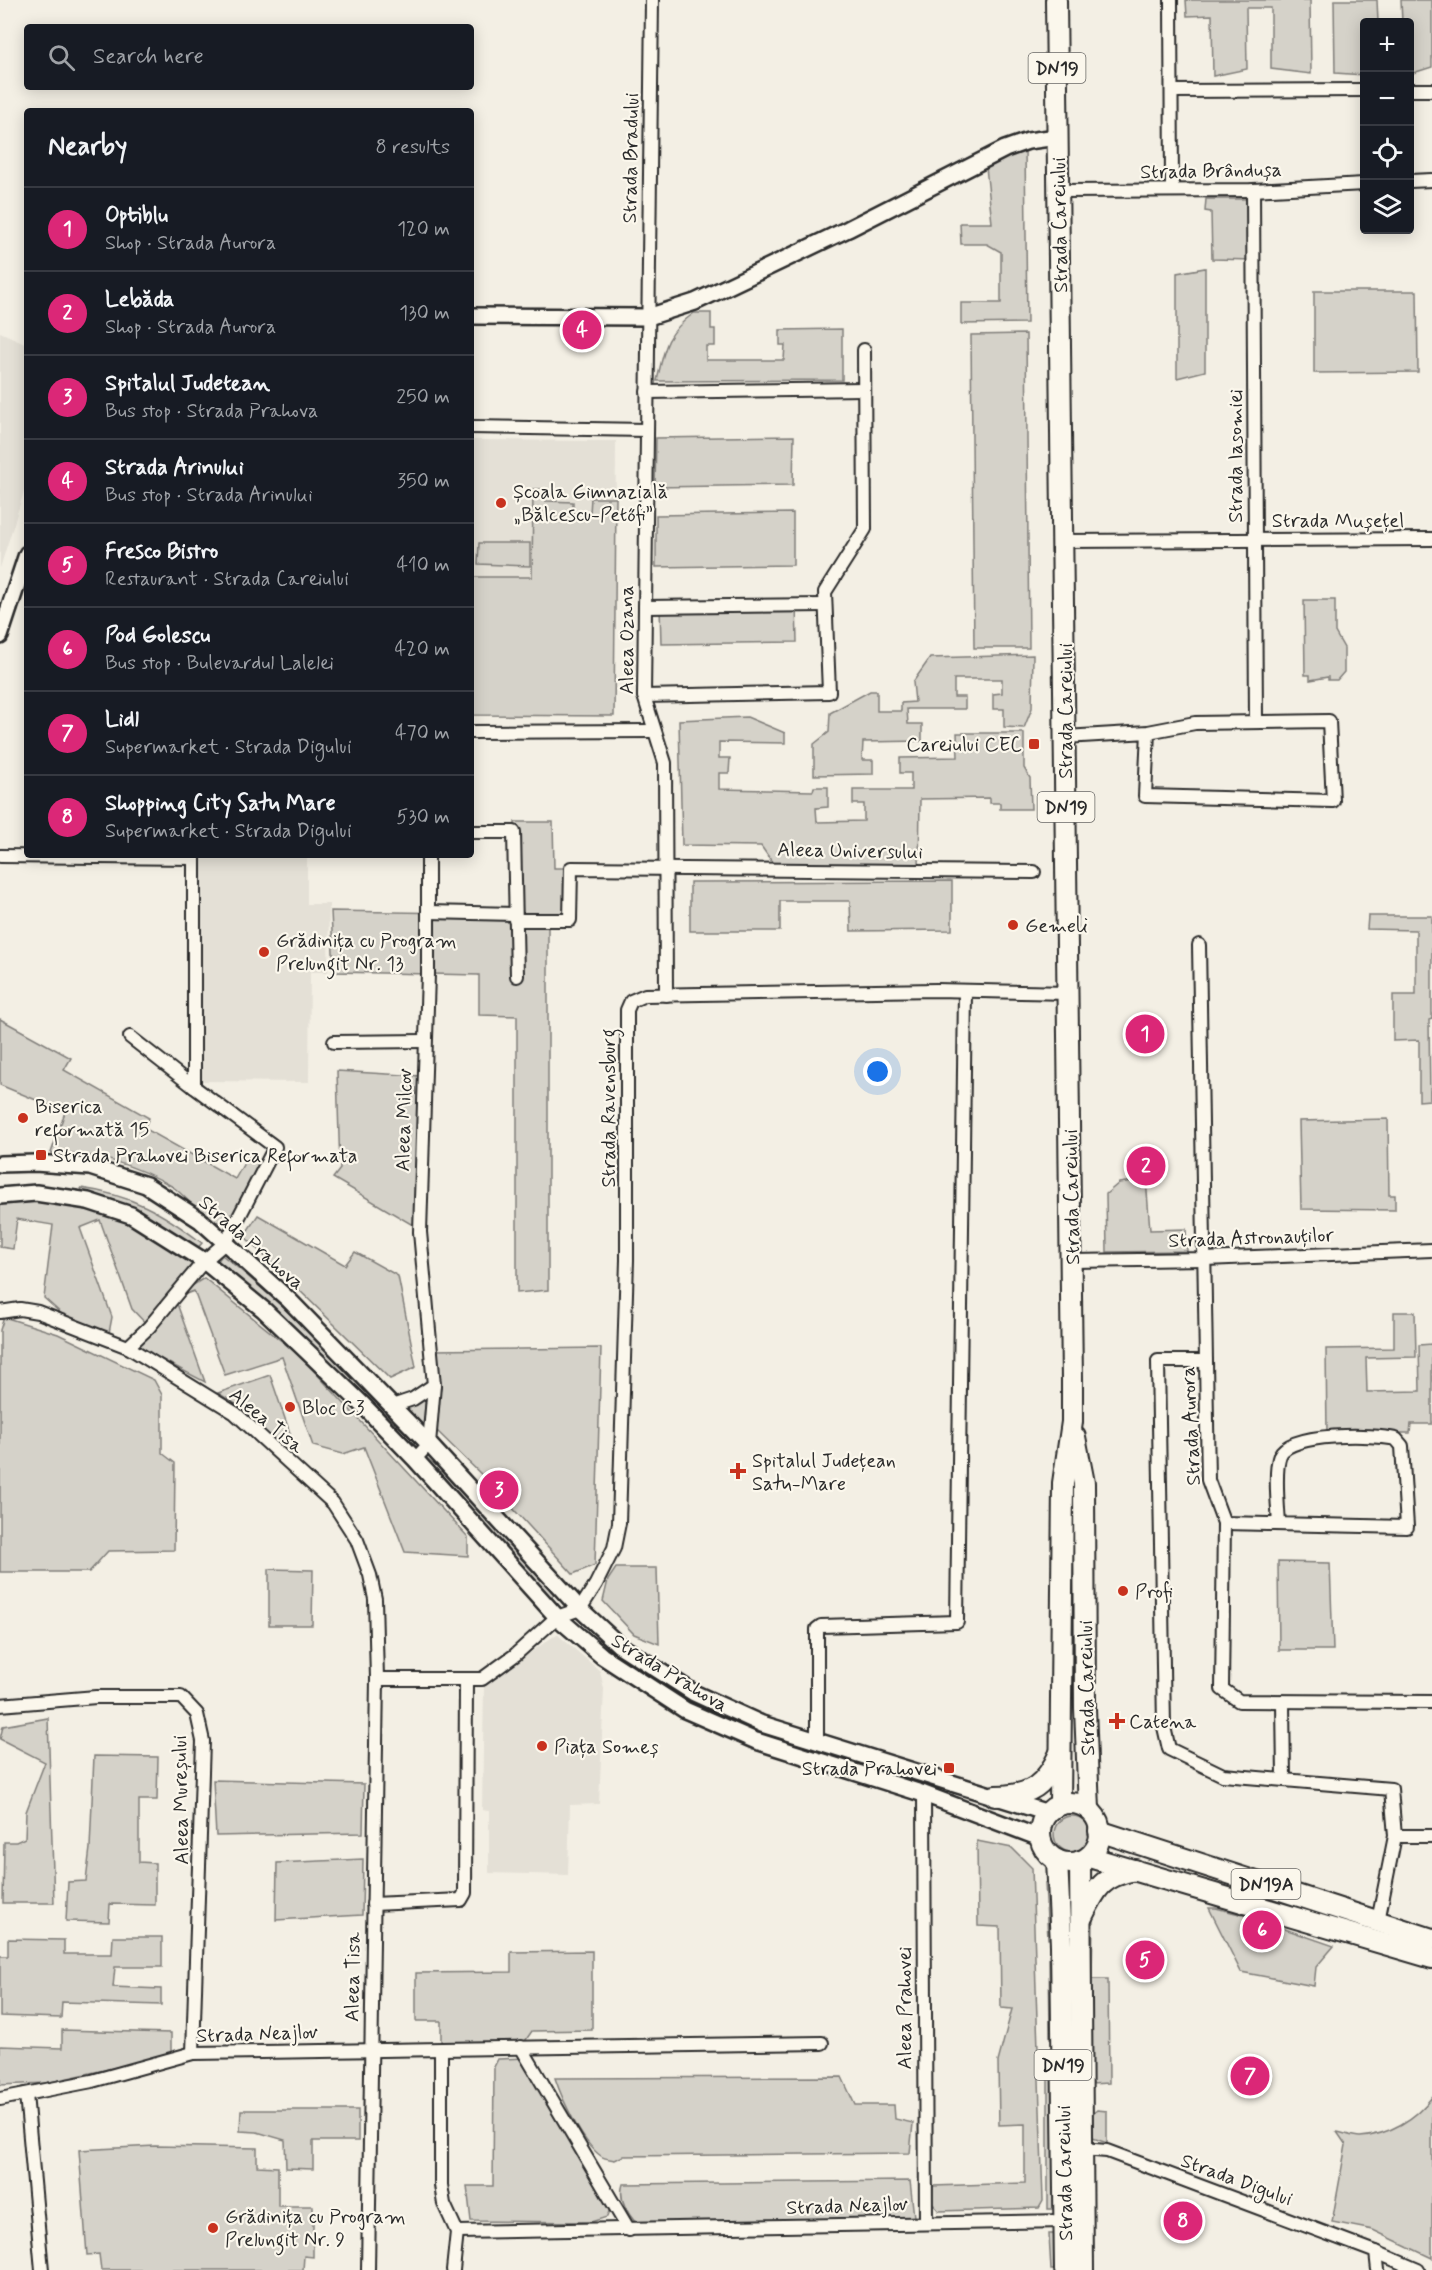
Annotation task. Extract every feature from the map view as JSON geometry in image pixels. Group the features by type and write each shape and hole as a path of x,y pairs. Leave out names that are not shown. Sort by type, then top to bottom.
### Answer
{"main road":[{"name":"Strada Careiului","path":"1054,1809 1062,1748 1063,1483 1072,1422 1064,541 1056,0"},
{"name":"Strada Careiului","path":"1072,1422 1084,1484 1085,1708 1089,1810"},
{"path":"995,1796 1021,1794 1033,1789 1052,1771 1062,1748"},
{"path":"1054,1809 1080,1805 1089,1810"},
{"name":"DN19","path":"1040,1838 1040,1827 1054,1809"},
{"name":"DN19","path":"1085,1859 1097,1846 1099,1831 1095,1818 1089,1810"},
{"name":"DN19A","path":"1099,1831 1432,1939"},
{"path":"1040,1838 1043,1847 1057,1860 1066,1863 1085,1859"},
{"name":"Strada Careiului","path":"1083,2270 1079,1922 1085,1859"},
{"name":"DN19A","path":"1085,1859 1135,1870 1432,1958"},
{"name":"Strada Careiului","path":"1057,1860 1061,1946 1065,2270"},
{"path":"1079,1922 1093,1895 1107,1878 1135,1870"}],"street":[{"name":"Strada Bradului","path":"648,317 652,0"},
{"path":"1171,0 1172,189"},
{"path":"1172,91 1360,90"},
{"path":"1414,90 1432,90"},
{"path":"474,316 648,317 705,297 848,229 1005,149 1028,141 1058,137"},
{"path":"1414,181 1432,180"},
{"name":"Strada Brândușa","path":"1058,191 1253,190 1360,184"},
{"name":"Strada Iasomiei","path":"1253,190 1256,720"},
{"name":"Aleea Ozana","path":"648,317 644,696 664,763 666,995"},
{"path":"644,696 829,692 825,592 865,529 864,350"},
{"path":"647,392 864,389"},
{"path":"474,427 646,430"},
{"name":"Strada Mușețel","path":"1064,541 1432,538"},
{"path":"0,636 22,586"},
{"path":"645,606 825,605"},
{"path":"1065,737 1148,732 1195,723 1256,720 1329,721 1333,801 1146,796 1148,732"},
{"path":"474,732 654,731"},
{"path":"474,832 514,832 517,976"},
{"path":"0,856 24,856"},
{"path":"194,858 194,1087"},
{"name":"Aleea Milcov","path":"428,858 429,912 420,1232 434,1385 429,1444"},
{"name":"Aleea Universului","path":"515,917 570,920 571,868 666,867 1034,872"},
{"path":"429,912 515,917"},
{"name":"Strada Aurora","path":"1199,945 1208,1480 1224,1523 1222,1689 1239,1701 1432,1702"},
{"path":"817,1742 817,1629 821,1626 957,1622 965,991"},
{"name":"Strada Ravensburg","path":"580,1609 596,1584 614,1548 619,1523 627,1260 627,1010 631,1001 637,997 666,995 965,991 1069,993"},
{"path":"128,1347 149,1327 204,1261 226,1242 275,1147 129,1037"},
{"path":"334,1042 424,1041"},
{"name":"Strada Prahova","path":"0,1164 35,1163 90,1167 146,1185 200,1220 289,1300 429,1444 580,1609 619,1645 694,1693 730,1712 817,1742 995,1796 1054,1809"},
{"name":"Strada Prahova","path":"0,1196 36,1193 99,1205 131,1215 204,1261 264,1310 416,1459 557,1617 602,1656 685,1710 724,1729 924,1794 1040,1838"},
{"name":"Strada Astronauților","path":"1072,1261 1204,1259 1432,1250"},
{"name":"Aleea Tisa","path":"0,1312 20,1308 38,1312 128,1347 235,1413 333,1503 357,1539 370,1575 375,1599 377,1679 368,2270"},
{"path":"1206,1360 1158,1361 1164,1727 1168,1749 1223,1775 1284,1778 1391,1790 1395,1836 1378,1921"},
{"path":"392,1406 413,1399 434,1385"},
{"path":"1224,1523 1407,1527 1402,1446 1396,1438 1372,1437 1307,1438 1287,1446 1280,1455 1278,1471 1279,1524"},
{"path":"416,1459 429,1444"},
{"path":"377,1679 482,1679 515,1655 557,1617 580,1609"},
{"path":"373,1904 460,1900 465,1893 466,1680"},
{"name":"Aleea Mureșului","path":"0,1705 149,1695 181,1697 197,1714 203,1741 194,2053"},
{"path":"1283,1702 1284,1778"},
{"name":"Aleea Prahovei","path":"924,1794 926,2222"},
{"path":"1395,1836 1432,1836"},
{"name":"Strada Neajlov","path":"0,2099 92,2081 194,2053 822,2043"},
{"path":"521,2047 629,2230"},
{"path":"441,2050 441,2185 444,2204 457,2232 453,2270"},
{"path":"26,2094 42,2270"},
{"name":"Strada Digului","path":"1082,2149 1107,2151 1376,2252 1418,2270"},
{"name":"Strada Neajlov","path":"457,2232 1065,2221"},
{"path":"1376,2252 1378,2270"}],"shaded area":[{"path":"1186,0 1310,0 1311,74 1271,69 1271,8 1246,8 1247,69 1213,76 1212,15 1187,16"},
{"path":"1334,0 1377,0 1378,18 1360,18 1360,75 1335,73"},
{"path":"1401,0 1432,0 1432,67 1414,73 1414,18 1402,18"},
{"path":"1025,148 1027,323 961,324 961,303 1001,303 1001,252 987,244 961,244 960,223 992,223 986,167"},
{"path":"1206,199 1253,199 1254,260 1212,259 1211,212 1205,211"},
{"path":"1205,268 1205,371 1177,378 1177,273"},
{"path":"1314,291 1417,291 1418,372 1314,373"},
{"path":"694,313 711,313 711,329 715,329 715,346 706,346 706,360 784,360 785,345 780,345 780,330 842,329 842,380 657,381 668,342 677,328"},
{"path":"0,332 24,343 24,492 0,568"},
{"path":"1026,334 1029,648 974,648 971,335"},
{"path":"794,436 793,485 655,487 656,438"},
{"path":"474,440 616,441 614,716 474,715"},
{"path":"533,489 545,489 546,501 573,502 573,513 590,513 591,498 616,498 614,716 474,715 474,577 532,577"},
{"path":"793,513 793,565 656,567 656,515"},
{"path":"479,543 530,543 530,566 478,564"},
{"path":"1304,600 1335,600 1335,632 1344,648 1344,672 1337,680 1328,680 1328,677 1310,680 1310,675 1305,675"},
{"path":"796,604 797,642 661,644 660,606"},
{"path":"1033,655 1032,708 1024,728 1004,727 1004,709 993,709 993,694 1002,693 1002,679 954,679 954,697 965,697 965,709 907,709 908,724 922,724 922,741 863,742 862,760 873,760 873,774 814,775 814,744 829,732 830,713 870,691 877,691 877,711 901,711 901,703 915,702 913,682 930,658"},
{"path":"747,717 785,733 785,743 719,742 719,758 730,758 729,773 719,773 719,789 813,791 814,787 828,787 828,807 816,808 817,822 864,821 864,804 853,804 853,790 911,790 911,773 900,773 900,758 958,757 957,733 1024,733 1024,768 1030,778 1031,809 1000,809 1000,803 990,803 990,798 920,799 919,871 777,869 761,846 682,845 679,720"},
{"path":"515,822 553,822 554,868 571,868 570,920 548,921 548,1290 517,1293 517,1016 479,1015 479,975 334,972 331,911 515,914"},
{"path":"200,858 307,858 307,904 329,904 328,972 310,972 309,1082 198,1081"},
{"path":"952,881 952,930 851,931 850,901 780,901 780,931 690,931 690,882"},
{"path":"1368,916 1432,916 1432,1019 1429,1020 1430,1100 1419,1101 1419,1040 1393,1041 1393,995 1416,995 1416,930 1367,929"},
{"path":"0,1019 71,1058 64,1070 149,1118 144,1128 235,1179 248,1156 266,1164 254,1191 243,1208 229,1220 214,1221 173,1187 146,1173 98,1157 51,1153 65,1112 0,1085"},
{"path":"337,1071 420,1076 418,1224 411,1224 333,1178 340,1169"},
{"path":"1388,1119 1389,1195 1395,1195 1395,1210 1301,1209 1299,1121"},
{"path":"1146,1179 1150,1230 1186,1229 1187,1251 1107,1252 1106,1194 1119,1183"},
{"path":"81,1188 115,1195 145,1206 173,1222 202,1243 196,1250 83,1193"},
{"path":"0,1196 88,1201 194,1255 188,1282 178,1295 204,1278 300,1356 468,1537 468,1556 405,1552 364,1447 343,1454 313,1446 282,1357 225,1375 194,1291 175,1298 205,1382 138,1347 166,1309 149,1327 132,1309 100,1220 80,1228 112,1317 109,1333 63,1315 44,1298 53,1225 17,1219 13,1249 0,1247"},
{"path":"258,1215 345,1265 355,1252 398,1276 416,1367 390,1379 244,1236"},
{"path":"222,1255 298,1321 345,1368 415,1441 411,1446 297,1329 217,1262"},
{"path":"1394,1312 1415,1312 1416,1357 1366,1358 1367,1392 1420,1391 1419,1345 1432,1344 1432,1424 1411,1424 1410,1433 1327,1433 1326,1349 1394,1348"},
{"path":"4,1317 58,1334 154,1380 162,1395 162,1453 175,1463 174,1550 108,1551 89,1572 0,1572 0,1330"},
{"path":"601,1348 595,1565 573,1574 507,1502 515,1493 499,1476 490,1483 435,1429 433,1350"},
{"path":"270,1375 292,1439 275,1444 239,1406 218,1393"},
{"path":"426,1396 423,1426 404,1407"},
{"path":"442,1470 555,1594 548,1598 435,1475"},
{"path":"1278,1562 1330,1563 1333,1650 1279,1650"},
{"path":"616,1568 657,1568 659,1644 634,1634 603,1601 608,1580"},
{"path":"269,1569 313,1570 312,1625 269,1625"},
{"name":"Piața Someș","path":"557,1634 600,1671 604,1689 599,1804 570,1805 568,1875 489,1873 489,1811 482,1810 484,1685"},
{"path":"601,1638 681,1695 746,1725 954,1792 952,1799 729,1728 643,1679 595,1644"},
{"path":"48,1718 54,1903 3,1903 4,1842 16,1842 25,1838 26,1812 45,1762 0,1739 3,1726"},
{"path":"94,1756 158,1757 157,1800 139,1800 139,1862 155,1863 155,1905 110,1904 109,1922 66,1921 68,1882 86,1881 90,1848"},
{"path":"213,1780 364,1784 363,1833 216,1836"},
{"path":"1072,1816 1085,1821 1090,1834 1085,1847 1072,1852 1059,1847 1054,1834 1059,1821"},
{"path":"977,1841 1012,1848 1032,1868 1043,2201 1039,2208 939,2211 932,2203 933,2186 1025,2183 1025,2124 999,2125 998,2062 1012,2009 1001,2008 1000,1927 978,1926"},
{"path":"363,1859 362,1915 276,1920 277,1863"},
{"path":"1045,1883 1051,1884 1055,1938 1048,1939"},
{"path":"1209,1908 1251,1917 1245,1933 1274,1944 1279,1927 1334,1946 1316,1967 1314,1986 1241,1972"},
{"path":"1084,1918 1093,1918 1092,1979 1108,1979 1109,2083 1090,2084"},
{"path":"113,1937 162,1937 162,1967 115,1967 113,1987 161,1989 161,2005 62,2002 61,2018 0,2016 0,1956 8,1956 8,1939 64,1940 64,1954 112,1954"},
{"path":"592,1951 592,2030 532,2031 521,2047 441,2050 441,2021 416,2021 416,1973 511,1972 511,1952"},
{"path":"1055,1953 1056,2036 1050,2038 1049,1954"},
{"path":"62,2030 171,2033 171,2055 46,2083 0,2085 0,2046 62,2048"},
{"path":"527,2058 612,2203 607,2217 591,2222 471,2221 467,2186 493,2186 494,2067 498,2059"},
{"path":"1048,2065 1053,2076 1060,2209 1048,2209"},
{"path":"842,2077 855,2105 894,2105 895,2119 913,2123 910,2153 623,2156 615,2160 608,2159 594,2150 580,2131 555,2078"},
{"path":"1432,2097 1432,2258 1373,2230 1332,2222 1346,2145 1337,2132 1360,2137 1381,2133 1410,2119"},
{"path":"241,2110 358,2110 358,2141 313,2141 313,2169 286,2168 285,2140 257,2132 240,2131"},
{"path":"1097,2110 1107,2111 1107,2143 1090,2137 1091,2115"},
{"path":"155,2146 257,2148 257,2166 278,2167 278,2206 313,2206 313,2257 304,2256 303,2270 101,2270 99,2254 87,2255 79,2150"},
{"path":"910,2181 914,2217 651,2223 635,2222 622,2199 623,2184"},
{"path":"1049,2234 1056,2234 1062,2270 1051,2270"}],"place":[{"name":"Strada Arinului","path":"582,330"},
{"name":"Școala Gimnazială „Bălcescu-Petőfi”","path":"501,503"},
{"name":"Careiului CEC","path":"1034,744"},
{"name":"Gemeli","path":"1013,925"},
{"name":"Grădinița cu Program Prelungit Nr. 13","path":"264,952"},
{"name":"Optiblu","path":"1145,1034"},
{"name":"Biserica reformată 15","path":"23,1118"},
{"name":"Strada Prahovei Biserica Reformata","path":"41,1155"},
{"name":"Lebăda","path":"1146,1166"},
{"name":"Bloc C3","path":"290,1407"},
{"name":"Spitalul Județean Satu-Mare","path":"738,1471"},
{"name":"Spitalul Judetean","path":"499,1490"},
{"name":"Profi","path":"1123,1591"},
{"name":"Catena","path":"1117,1721"},
{"name":"Piața Someș","path":"542,1746"},
{"name":"Strada Prahovei","path":"949,1768"},
{"name":"Pod Golescu","path":"1262,1930"},
{"name":"Fresco Bistro","path":"1145,1960"},
{"name":"Lidl","path":"1250,2076"},
{"name":"Shopping City Satu Mare","path":"1183,2221"},
{"name":"Grădinița cu Program Prelungit Nr. 9","path":"213,2228"}]}
